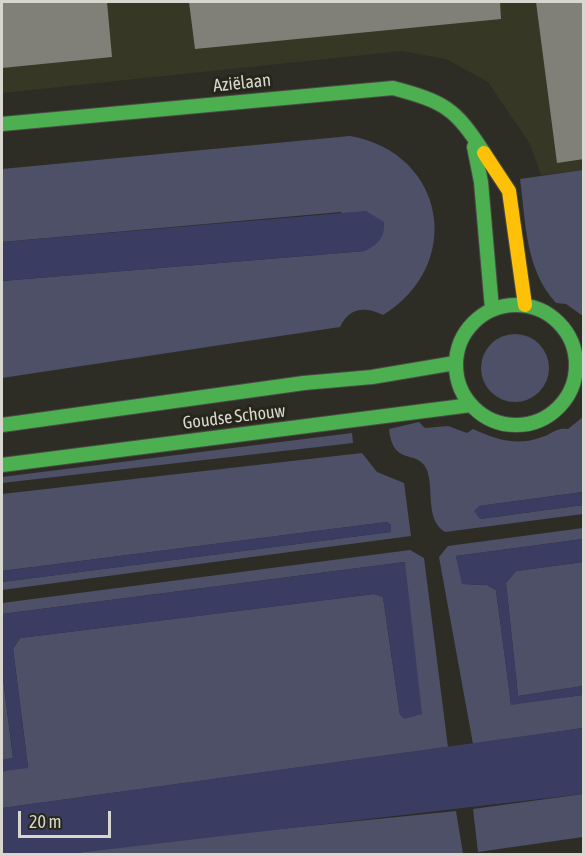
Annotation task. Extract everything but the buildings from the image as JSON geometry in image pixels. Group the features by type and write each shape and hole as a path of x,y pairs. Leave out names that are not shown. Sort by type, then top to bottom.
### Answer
{"main road":[{"name":"Aziëlaan","path":"2,124 393,88 423,96 453,111 509,191 525,305"},
{"name":"Aziëlaan","path":"471,134 481,182 492,309"},
{"path":"525,305 546,313 577,337 576,366 569,394 550,415 523,425 494,422 471,405 457,381 455,363 459,344 469,327 492,309 525,305"},
{"name":"Goudse Schouw","path":"2,425 292,385 372,377 455,363"},
{"path":"569,394 584,392"},
{"name":"Goudse Schouw","path":"2,465 471,405"}],"shaded area":[{"path":"2,2 583,2 583,170 541,175 530,144 488,82 446,59 402,51 2,93"},
{"path":"350,136 382,147 407,164 424,187 433,213 434,241 426,268 409,294 383,315 370,310 358,310 348,316 340,327 2,378 2,281 365,251 341,212 2,242 2,169"},
{"path":"583,170 583,316 566,304 556,303 538,275 526,229 520,179"},
{"path":"522,334 534,340 543,349 549,361 547,381 539,392 522,402 508,402 491,392 483,381 481,361 491,344 502,336"},
{"path":"583,417 583,492 479,506 480,519 583,505 583,514 445,532 439,527 432,512 427,470 418,460 395,449 389,429 419,422 425,428 448,426 467,433 473,429 498,439 515,442 533,440 557,430 568,429"},
{"path":"352,433 353,443 2,483 2,477"},
{"path":"362,453 377,472 404,483 411,536 2,590 2,582 390,532 391,525 387,522 2,571 2,494"},
{"path":"583,528 583,539 456,556 463,584 487,585 496,590 511,704 583,695 583,728 473,744 439,557 448,546"},
{"path":"410,550 424,558 448,747 2,808 2,771 28,767 13,649 20,638 374,594 383,597 400,715 405,562 2,614 2,603"},
{"path":"583,562 583,686 518,696 506,583 516,571"},
{"path":"2,670 13,758 2,760"},
{"path":"583,794 583,837 478,852 473,809"},
{"path":"456,811 463,854 68,854 182,839"}],"water":[{"path":"366,211 384,222 384,228 380,240 365,251 2,281 2,242"},
{"path":"583,492 583,505 480,519 474,511 479,506"},
{"path":"387,522 391,525 391,532 2,582 2,571"},
{"path":"583,539 583,562 516,571 506,583 518,696 583,686 583,695 511,705 496,590 487,585 462,584 456,556"},
{"path":"405,562 422,714 404,719 400,715 383,597 374,594 20,638 13,649 28,768 2,771 2,760 13,758 2,670 2,614"},
{"path":"583,728 583,794 68,854 2,854 2,808"}],"traffic: fast":[{"path":"2,124 393,88 425,98 447,109 465,126 484,153"},
{"path":"474,147 481,182 492,309"},
{"path":"516,305 539,309 559,322 572,342 576,365 572,388 559,408 539,421 516,425 493,421 473,408 460,388 456,365 460,342 473,322 493,309 516,305"},
{"path":"2,425 304,383 372,377 455,363"},
{"path":"2,465 471,405"}],"traffic: slow":[{"path":"484,153 509,191 525,305"}]}
